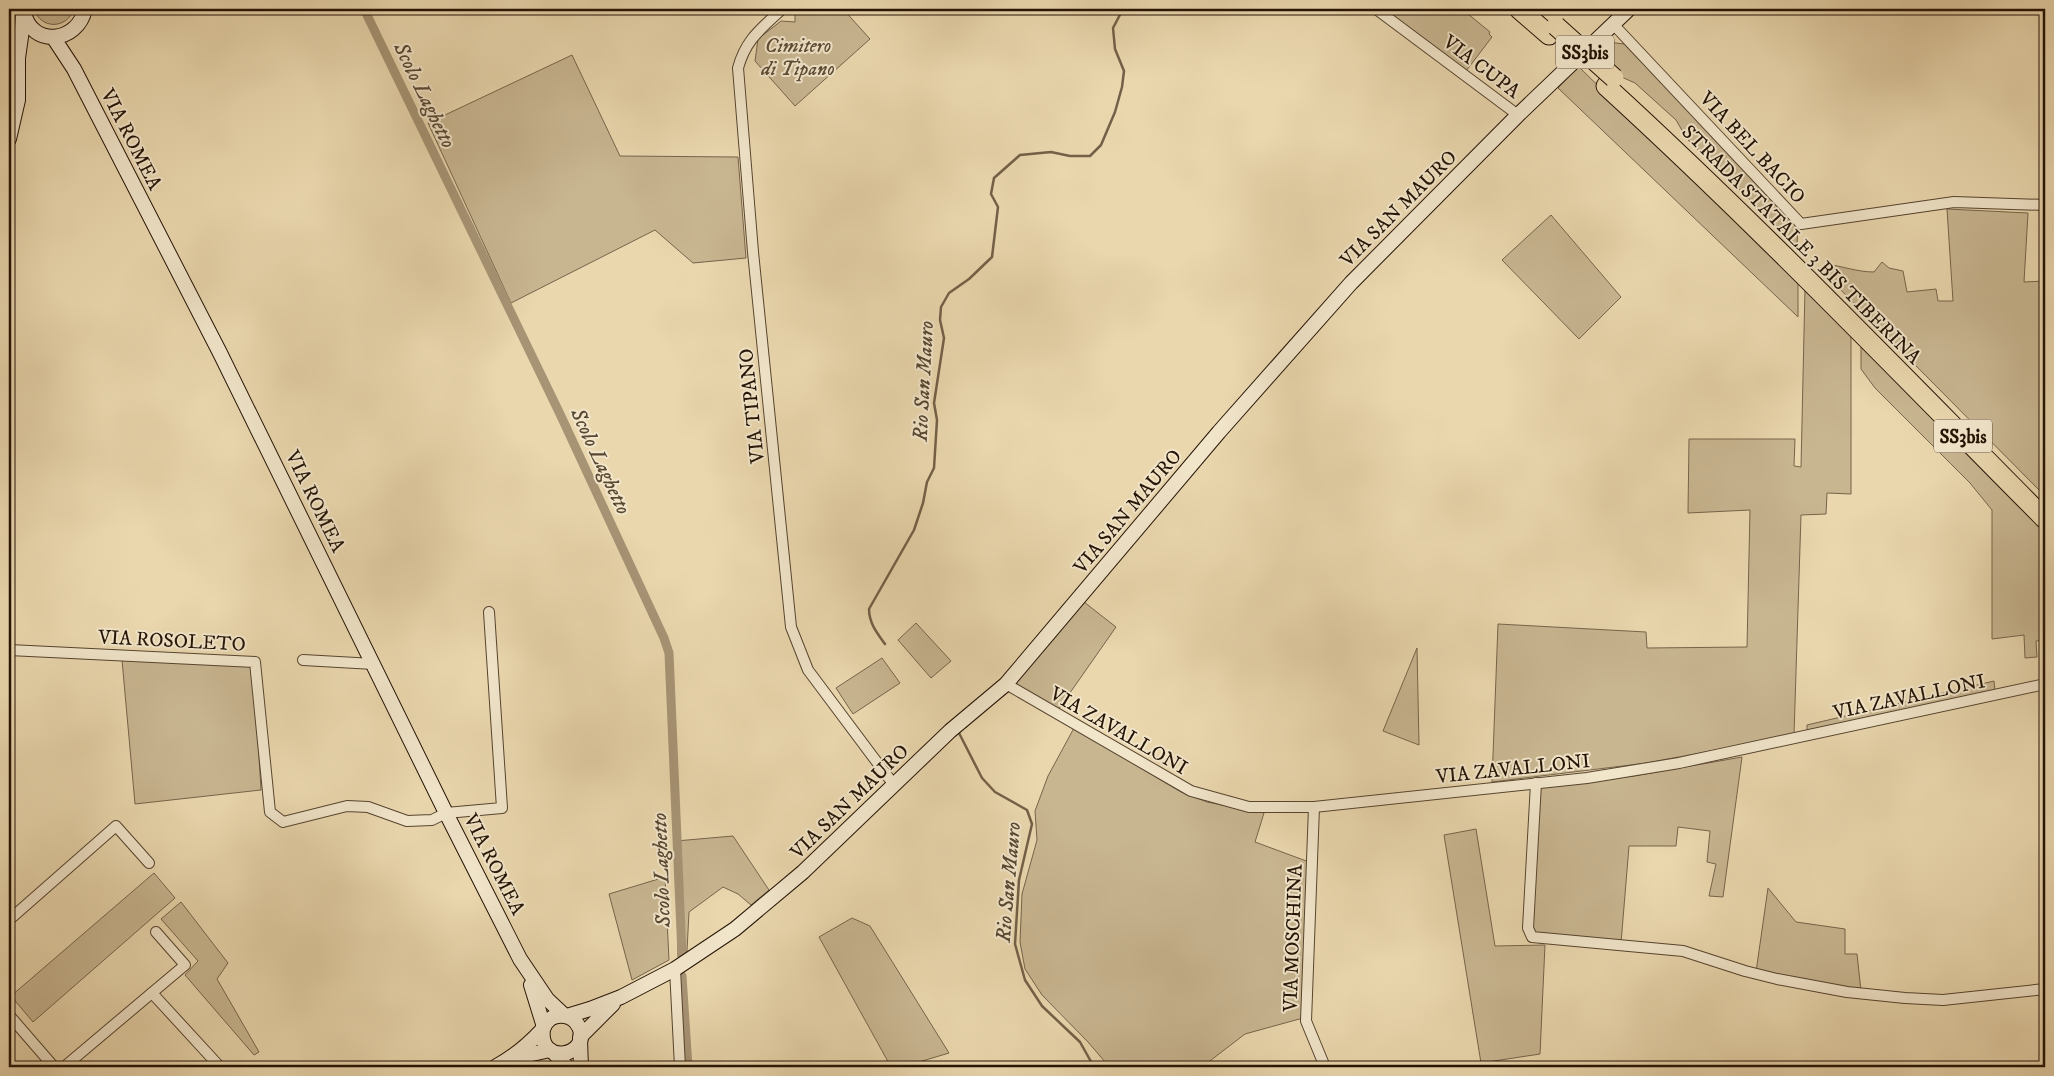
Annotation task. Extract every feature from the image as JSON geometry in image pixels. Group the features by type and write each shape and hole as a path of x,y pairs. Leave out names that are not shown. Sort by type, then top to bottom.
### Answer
{"highway":[{"name":"STRADA STATALE 3 BIS TIBERINA","path":"1520,9 1552,30 1610,82 1769,233 2045,504"},
{"name":"STRADA STATALE 3 BIS TIBERINA","path":"1536,9 1552,30"},
{"name":"STRADA STATALE 3 BIS TIBERINA","path":"1884,348 2045,519"}],"main road":[{"name":"VIA ROMEA","path":"23,9 28,24 35,31 49,36 70,63 220,353 446,813 520,959 538,1006 543,1028"},
{"path":"9,139 18,100 18,58 23,9"},
{"path":"18,58 30,42 49,36 71,33 83,19 85,9"},
{"name":"VIA SAN MAURO","path":"565,1016 622,997 675,969 735,929 803,872 950,731 1006,684 1219,432 1351,283 1518,115 1629,9"},
{"name":"VIA ROMEA","path":"70,63 71,33"},
{"name":"VIA ROMEA","path":"520,959 547,1000 565,1016"},
{"name":"VIA SAN MAURO","path":"580,1038 598,1017 622,997"},
{"path":"501,1064 552,1018 565,1016 576,1022 579,1026 581,1067"},
{"path":"543,1028 543,1041 567,1067"},
{"path":"501,1064 523,1055 552,1051 567,1053 577,1046 580,1038"}],"street":[{"name":"VIA TIPANO","path":"782,9 748,41 742,52 738,68 754,262 790,619 802,659 808,670 894,785"},
{"name":"VIA CUPA","path":"1376,9 1518,115"},
{"name":"VIA BEL BACIO","path":"1613,24 1801,224 1954,202 2045,205"},
{"name":"VIA ROSOLETO","path":"9,650 255,662 270,812 283,822 346,806 368,807 407,821 432,820 446,813 502,808 489,612"},
{"path":"303,660 374,664"},
{"name":"VIA ZAVALLONI","path":"1006,684 1191,791 1249,807 1314,807 1587,778 1679,763 2045,684"},
{"path":"1536,783 1528,928 1532,937 1683,951 1777,979 1848,992 1904,998 1943,1000 2045,989"},
{"name":"VIA MOSCHINA","path":"1314,807 1306,1021 1325,1067"},
{"path":"9,920 116,826 148,864"},
{"path":"64,1067 185,965 156,932"},
{"path":"675,969 680,1067"},
{"path":"152,992 220,1067"},
{"path":"9,1015 54,1067"}],"green space":[{"path":"34,9 74,9 71,16 66,20 60,23 48,24 37,16"},
{"name":"Cimitero di Tipano","path":"795,9 843,9 870,39 795,106 755,61 758,39 781,21 795,22"},
{"path":"1387,9 1462,9 1490,32 1489,34 1492,37 1466,71 1385,11"},
{"path":"1608,42 1624,44 1798,226 1797,245 1687,139 1676,120 1635,83 1617,75 1594,54"},
{"path":"572,55 620,156 738,157 746,258 693,263 655,230 511,303 428,123"},
{"path":"1578,66 1798,281 1798,317 1558,88"},
{"path":"1947,209 2028,213 2024,282 2045,281 2045,496 1822,271 1826,264 1874,272 1882,262 1889,268 1903,271 1907,292 1936,289 1938,301 1953,301"},
{"path":"1551,215 1621,297 1579,339 1502,260"},
{"path":"1805,288 1851,334 1851,494 1827,493 1826,514 1801,515 1794,735 1647,763 1492,782 1498,624 1646,632 1647,648 1747,647 1750,510 1688,513 1689,439 1795,439 1794,466 1801,467"},
{"path":"1861,344 2045,532 2045,640 2036,641 2037,657 2025,658 2024,635 1992,639 1992,510 1970,483 1875,388 1861,369"},
{"path":"1084,602 1116,627 1058,710 1013,683"},
{"path":"916,623 951,661 931,678 898,640"},
{"path":"1417,648 1419,745 1383,731"},
{"path":"882,658 900,683 853,714 836,688"},
{"path":"122,660 246,664 254,672 261,790 135,804"},
{"path":"1994,681 1995,691 1807,733 1807,725"},
{"path":"1074,728 1181,792 1207,802 1264,813 1255,842 1309,862 1303,1018 1245,1034 1202,1067 1114,1067 1106,1063 1042,995 1025,969 1020,942 1022,894 1037,840 1035,811 1048,776"},
{"path":"1742,757 1723,897 1709,896 1716,864 1707,862 1710,831 1678,827 1676,846 1629,846 1621,943 1533,935 1538,787 1634,776"},
{"path":"1476,829 1495,946 1545,945 1540,1054 1481,1063 1444,835"},
{"path":"733,836 769,890 751,905 738,894 723,887 689,912 687,951 678,957 676,841"},
{"path":"154,873 175,898 33,1022 11,996"},
{"path":"665,877 669,960 632,980 609,894"},
{"path":"1768,888 1796,922 1845,929 1845,954 1857,954 1861,991 1756,972"},
{"path":"181,902 228,963 217,979 259,1052 254,1055 185,975 198,961 161,919"},
{"path":"852,918 870,926 949,1053 909,1065 909,1067 891,1067 819,937"}],"waterway":[{"name":"Rio San Mauro","path":"885,644 876,632 869,609 914,530 923,503 927,482 934,468 937,420 934,403 944,338 940,320 941,307 949,293 969,279 992,257 998,207 991,194 994,178 1020,155 1051,152 1070,156 1090,156 1101,145 1115,112 1122,87 1124,71 1115,49 1113,28 1123,9"},
{"name":"Scolo Laghetto","path":"366,13 560,414 664,638 669,653 682,955"},
{"name":"Rio San Mauro","path":"959,733 982,778 995,792 1027,810 1032,824 1019,880 1015,944 1025,980 1042,1006 1080,1042 1094,1067"},
{"name":"Scolo Laghetto","path":"682,976 688,1067"}]}
